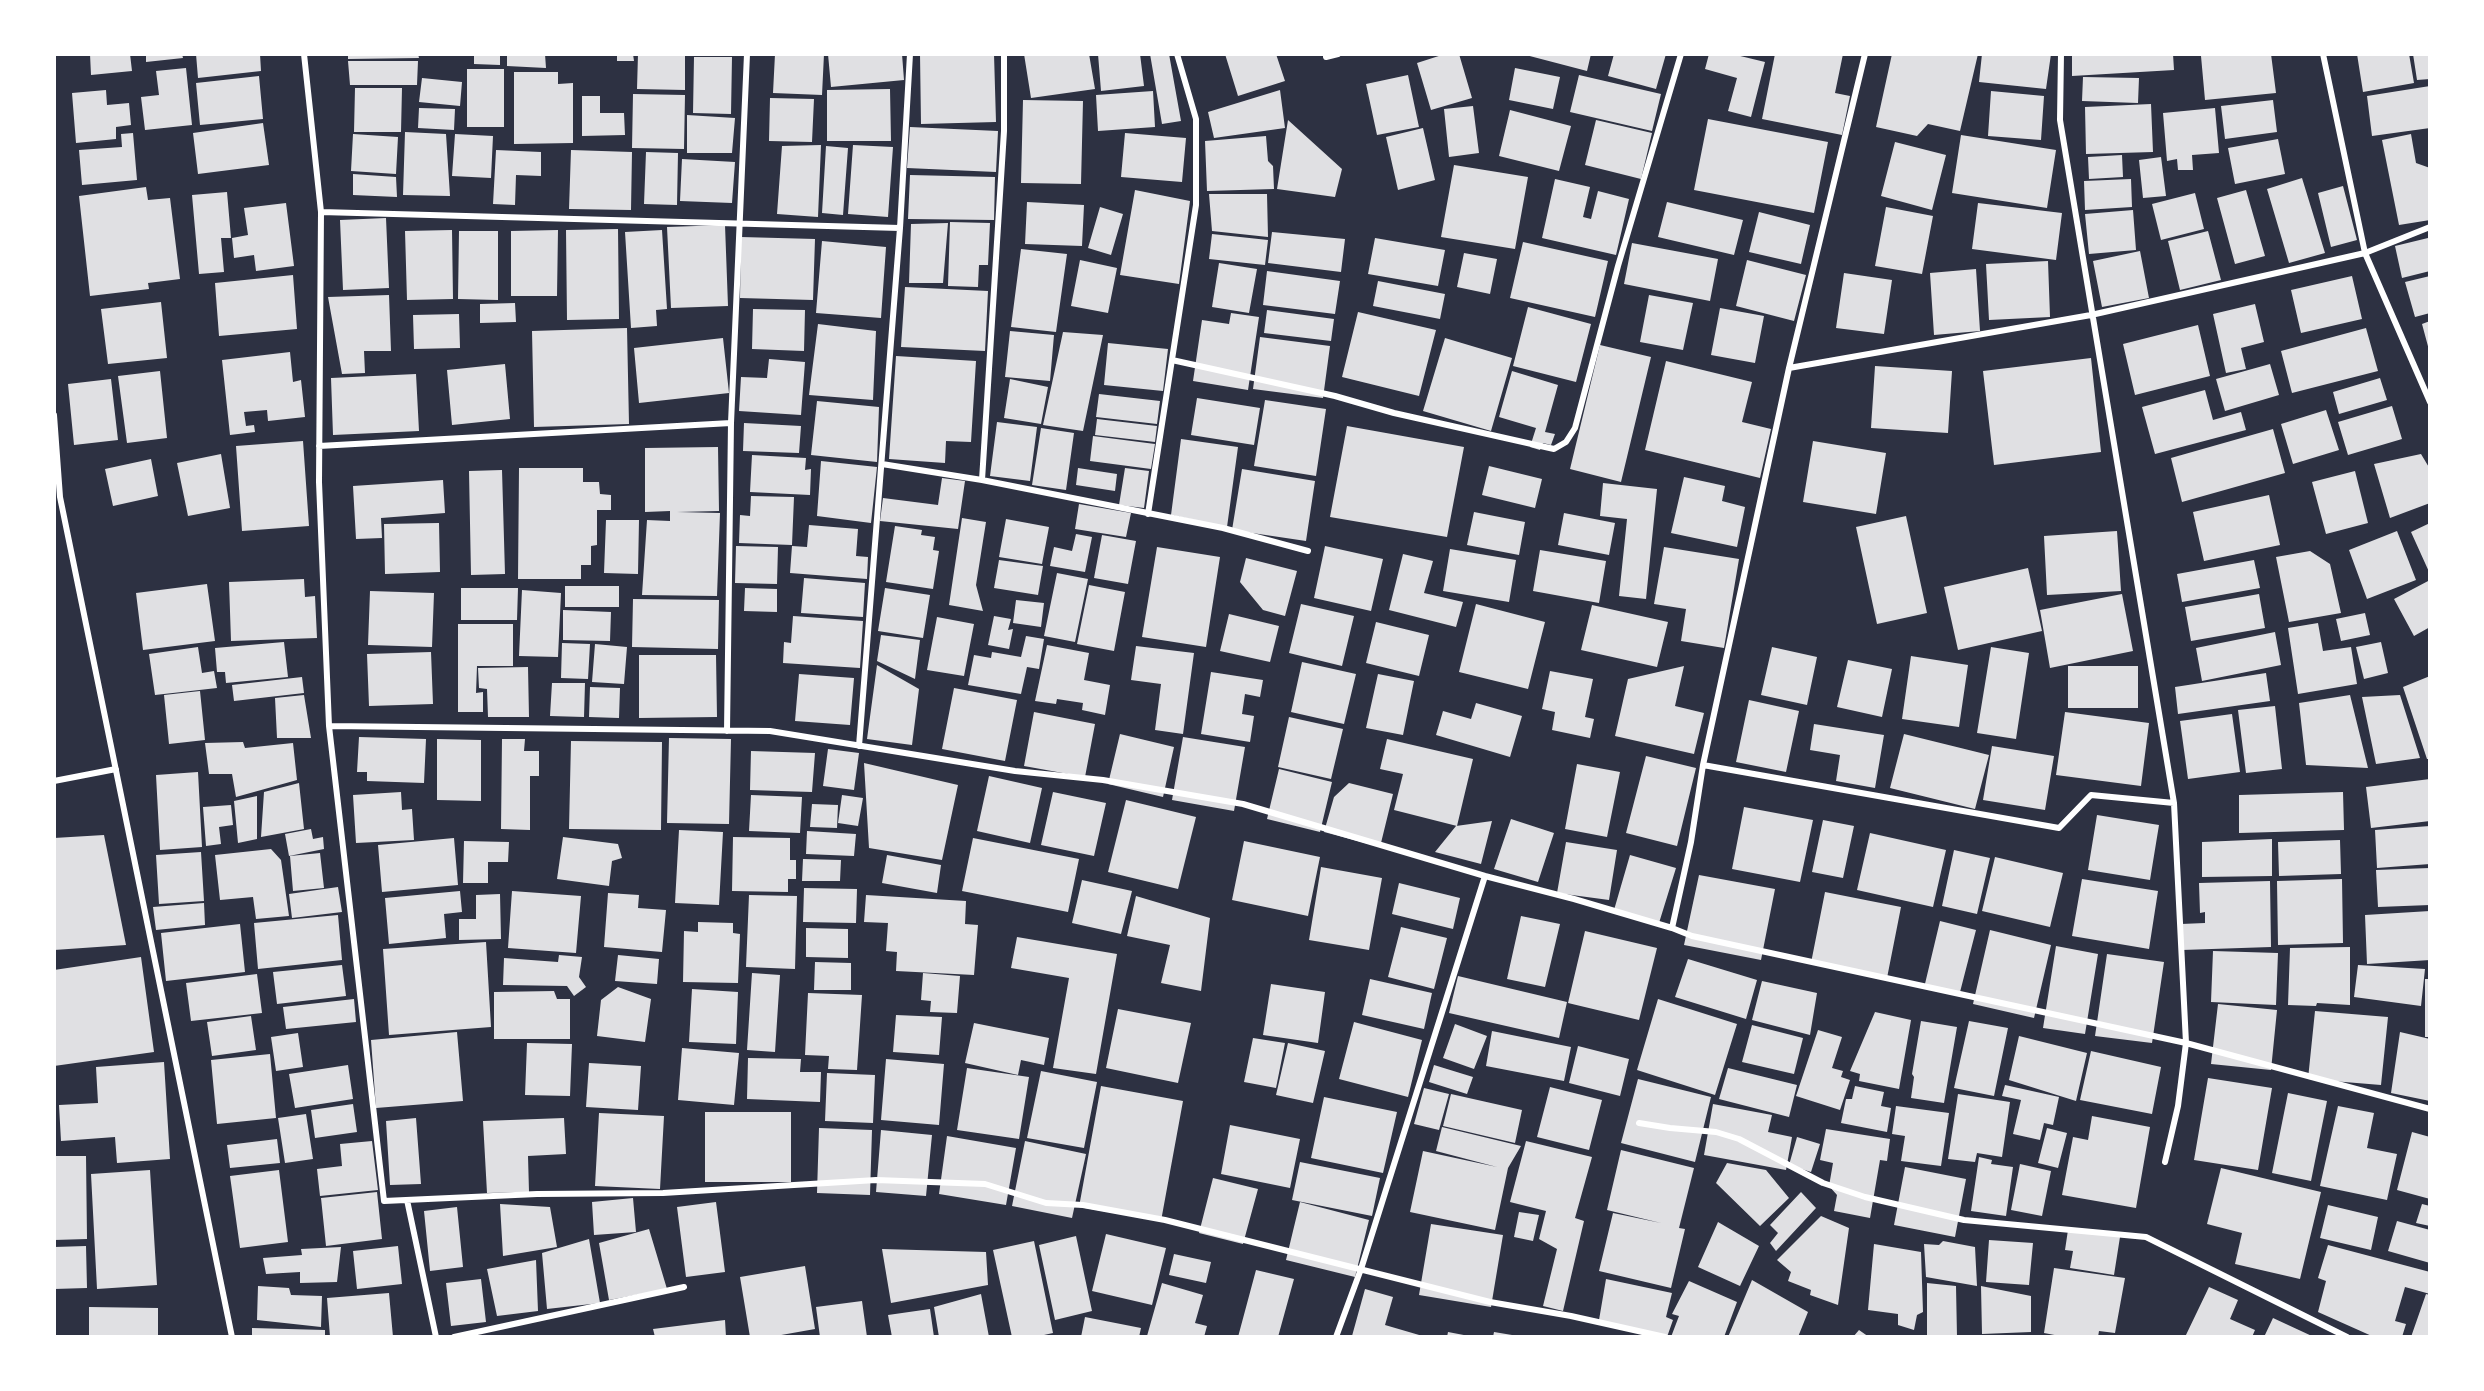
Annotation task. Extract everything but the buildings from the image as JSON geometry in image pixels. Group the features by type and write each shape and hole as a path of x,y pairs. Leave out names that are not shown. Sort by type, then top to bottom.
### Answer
{"street":[{"path":"304,54 321,212 319,482 328,726 384,1201 537,1194 663,1193 876,1180 985,1184 1046,1203 1083,1205 1165,1220 1490,1302 1571,1316 1665,1337"},
{"path":"727,731 731,423 747,54"},
{"path":"859,746 900,228 910,54"},
{"path":"982,480 1004,131 1004,54"},
{"path":"1148,514 1196,205 1197,119 1177,54"},
{"path":"1326,57 1338,54"},
{"path":"1172,360 1335,396 1394,413 1554,449 1566,442 1575,428 1618,266 1681,54"},
{"path":"1672,928 1691,842 1703,765 1789,368 1865,54"},
{"path":"2061,54 2060,120 2174,803 2186,1043 2178,1106 2165,1162"},
{"path":"2323,54 2365,253 2430,402"},
{"path":"321,212 900,228"},
{"path":"1789,368 2091,315 2365,253 2430,227"},
{"path":"54,415 57,497 116,769 232,1337"},
{"path":"320,446 731,423"},
{"path":"882,464 982,480 1223,528 1308,551"},
{"path":"328,726 770,731 1015,771 1103,780 1243,804 1709,940 2186,1043 2430,1109"},
{"path":"1703,765 2059,828 2091,795 2174,803"},
{"path":"54,781 116,769"},
{"path":"1336,1337 1361,1269 1485,876"},
{"path":"1639,1123 1716,1132 1739,1139 1823,1183 1865,1197 1964,1221 2146,1237 2347,1337"},
{"path":"407,1200 436,1337"},
{"path":"454,1337 684,1287"}]}
